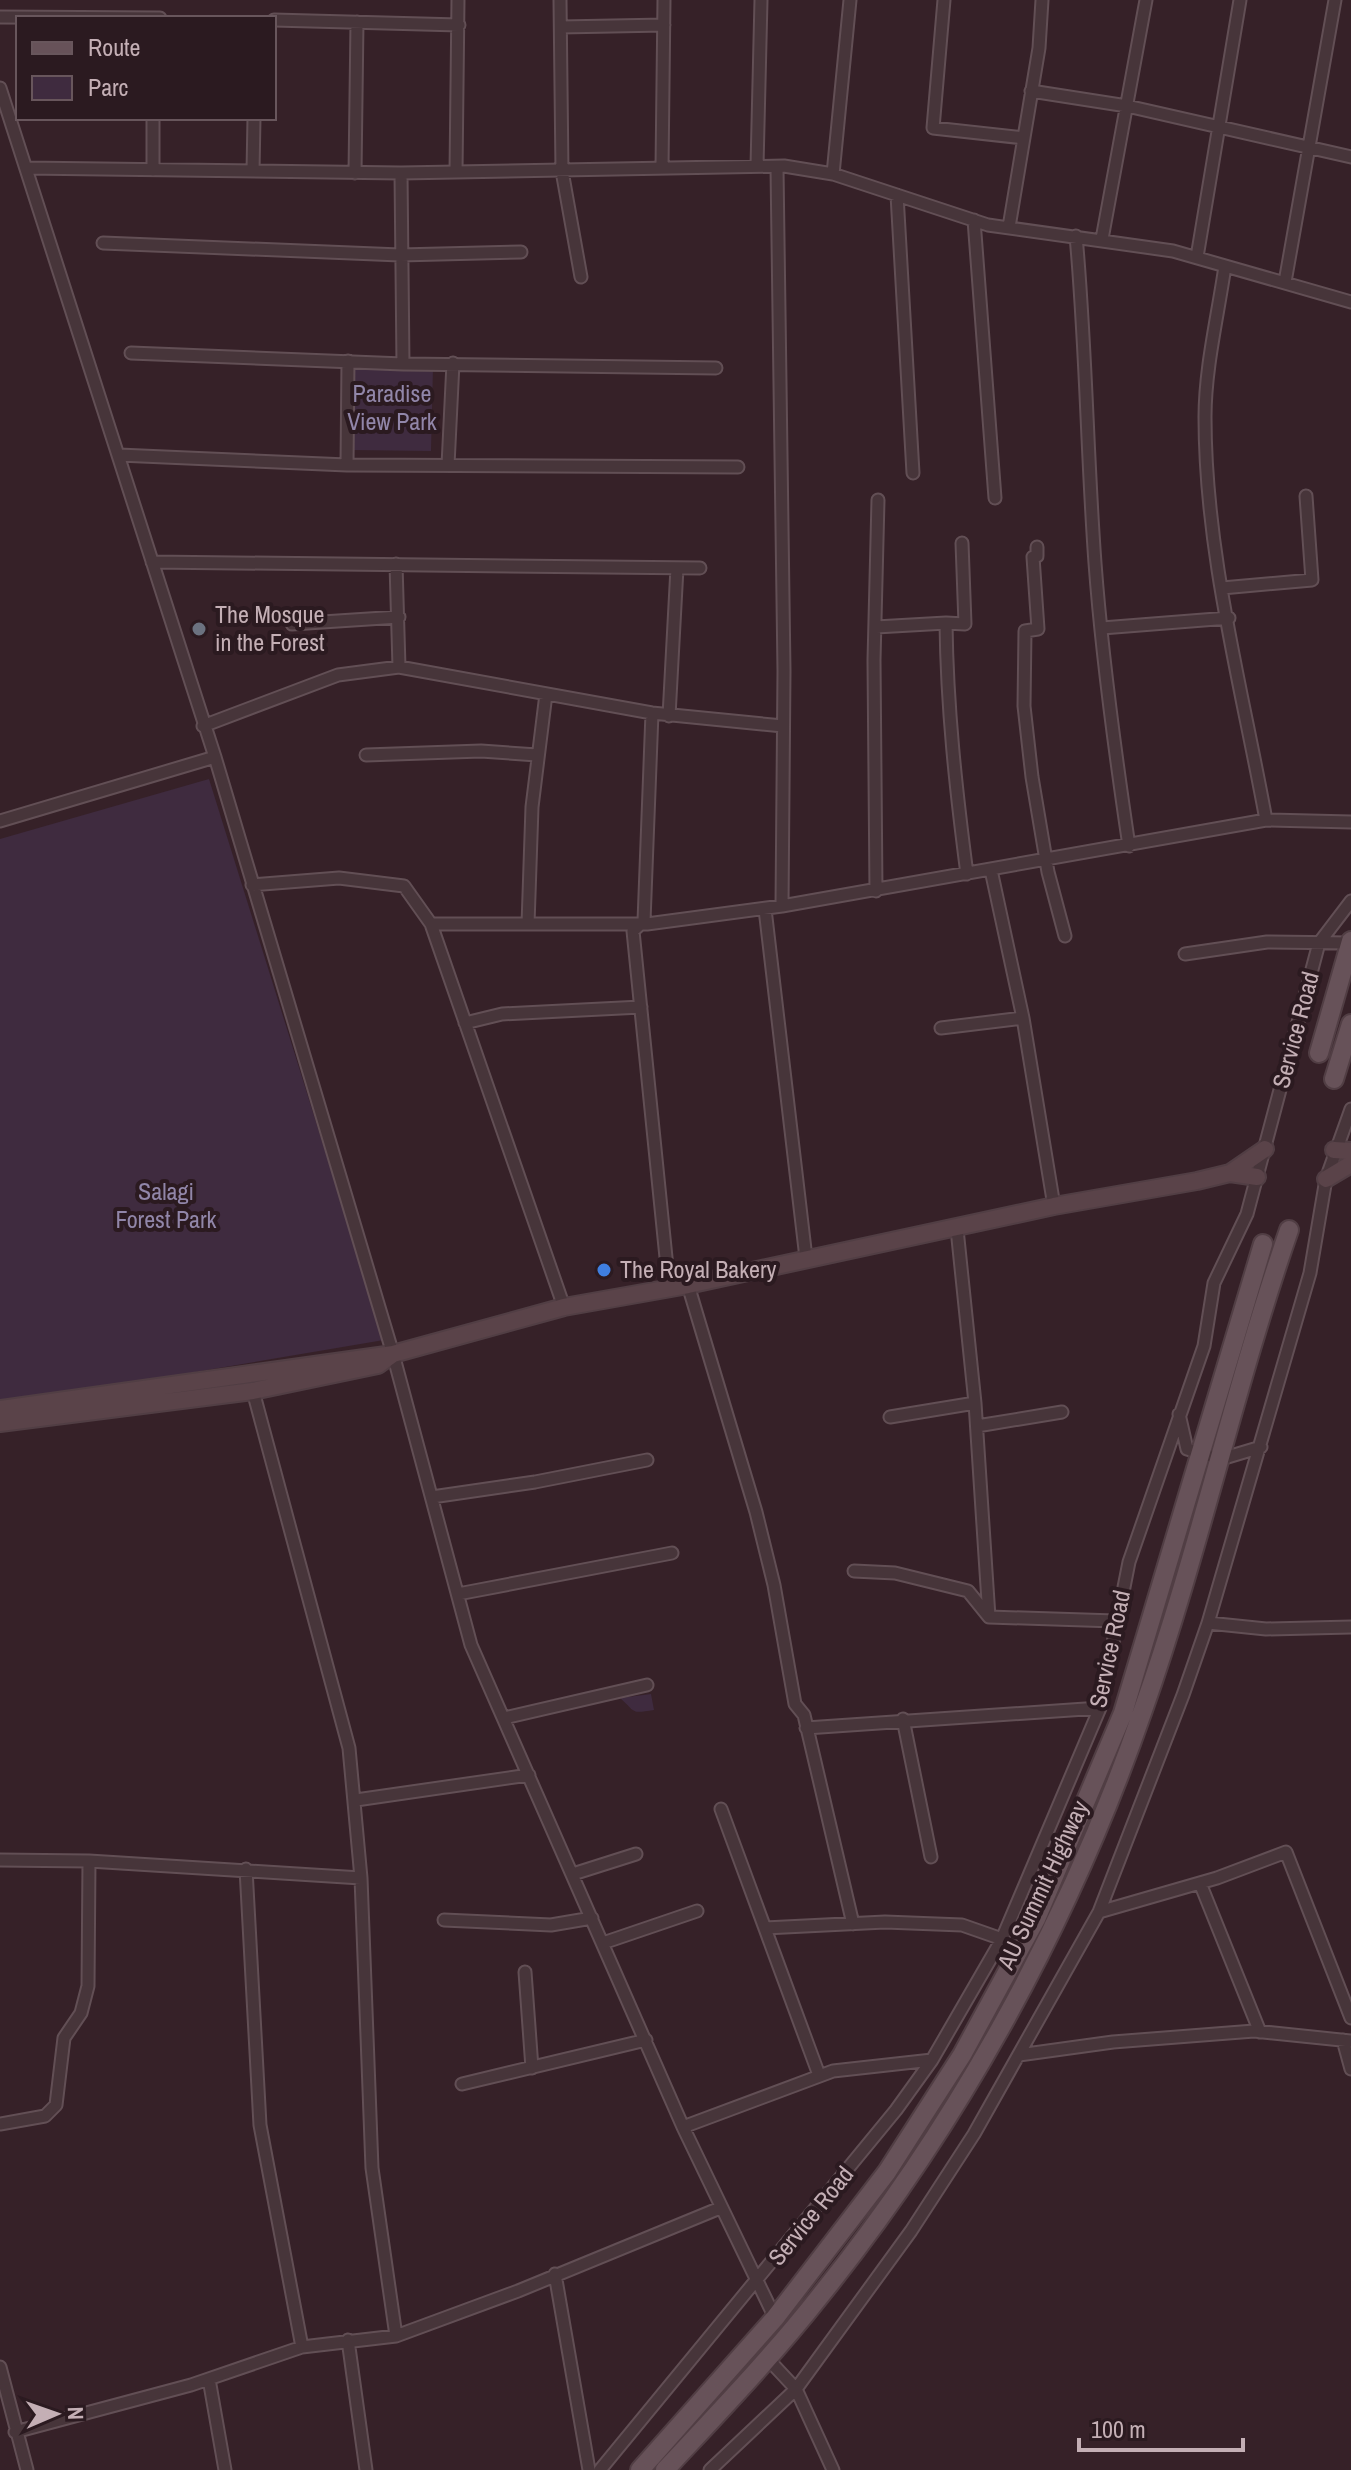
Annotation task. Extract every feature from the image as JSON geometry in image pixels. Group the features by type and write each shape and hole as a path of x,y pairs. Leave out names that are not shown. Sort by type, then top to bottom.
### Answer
{"main road":[{"path":"1319,1053 1351,942"},
{"path":"1334,1079 1351,1024"},
{"name":"AU Summit Highway","path":"665,2470 768,2359 848,2260 904,2181 983,2059 1054,1926 1143,1710 1289,1230"},
{"name":"AU Summit Highway","path":"640,2470 775,2318 887,2172 962,2055 1036,1919 1123,1713 1194,1485 1199,1452 1263,1244"}],"street":[{"path":"456,172 458,0"},
{"path":"560,0 562,171 581,277"},
{"path":"662,168 664,0"},
{"path":"757,166 761,0"},
{"path":"833,174 850,0"},
{"path":"944,0 933,128 1024,138"},
{"path":"1009,227 1042,0"},
{"path":"1102,239 1146,0"},
{"path":"1197,257 1240,0"},
{"path":"1285,282 1335,0"},
{"path":"276,20 459,25"},
{"path":"355,173 357,22"},
{"path":"561,27 664,25"},
{"path":"0,88 3,107 26,168 215,757 393,1354 471,1645 683,2127 775,2318"},
{"path":"1031,91 1127,106 1308,150 1351,157"},
{"path":"153,120 153,170"},
{"path":"253,171 254,120"},
{"path":"26,168 355,173 777,168 833,174 974,220 1197,257 1351,302"},
{"path":"777,168 782,906"},
{"path":"401,173 403,364"},
{"path":"897,195 913,473"},
{"path":"974,220 995,498"},
{"path":"1076,236 1102,628 1129,846"},
{"path":"103,243 400,255 521,252"},
{"path":"1225,266 1205,413 1207,488 1222,588 1266,820"},
{"path":"131,353 403,364 716,368"},
{"path":"347,465 348,361"},
{"path":"448,465 453,363"},
{"path":"119,455 347,465 738,467"},
{"path":"1222,588 1312,580 1306,496"},
{"path":"876,891 878,500"},
{"path":"876,627 965,624 962,543"},
{"path":"1037,547 1037,556 1033,557 1038,629 1025,631 1024,706 1048,860 1065,936"},
{"path":"152,562 700,568"},
{"path":"396,564 399,667"},
{"path":"669,716 677,568"},
{"path":"292,624 399,617"},
{"path":"1102,628 1229,618"},
{"path":"946,623 952,763 967,874"},
{"path":"203,726 338,675 399,667 669,716 783,726"},
{"path":"528,924 537,755 546,694"},
{"path":"652,713 644,921 633,931 669,1287"},
{"path":"366,755 481,751 537,755"},
{"path":"0,821 215,757"},
{"path":"431,924 639,923 765,909 876,891 1266,820 1351,822"},
{"path":"991,870 1023,1018 1054,1206"},
{"path":"252,885 339,878 404,886 431,924 564,1307"},
{"path":"1319,943 1351,901"},
{"path":"765,909 806,1258"},
{"path":"1185,954 1267,942 1351,942"},
{"name":"Service Road","path":"600,2470 756,2284 932,2060 1002,1939 1100,1708 1129,1562 1204,1346 1214,1283 1247,1214 1319,943"},
{"path":"465,1023 502,1014 641,1007"},
{"path":"941,1028 1023,1018"},
{"path":"710,2470 796,2389 911,2231 974,2134 1099,1912 1208,1623 1310,1273 1326,1179 1343,1151 1351,1109"},
{"path":"1230,1173 1265,1149"},
{"path":"1326,1179 1351,1164"},
{"path":"0,1409 251,1376 375,1354 393,1354 564,1307 688,1285 1054,1206 1230,1173 1257,1177"},
{"path":"957,1229 977,1426 989,1617"},
{"path":"688,1285 756,1512 774,1585 795,1704 804,1715 853,1924"},
{"path":"0,1423 253,1391 378,1365 393,1354"},
{"path":"253,1391 349,1748 361,1878 372,2168 396,2336"},
{"path":"890,1417 975,1403"},
{"path":"977,1426 1062,1412"},
{"path":"1179,1413 1187,1449 1221,1459 1261,1447"},
{"path":"432,1497 535,1482 647,1460"},
{"path":"458,1594 672,1553"},
{"path":"854,1571 895,1573 968,1591 989,1617 1115,1621"},
{"path":"1208,1623 1266,1629 1351,1627"},
{"path":"504,1718 647,1685"},
{"path":"806,1728 1100,1708"},
{"path":"903,1719 931,1857"},
{"path":"356,1800 529,1775"},
{"path":"721,1809 819,2075"},
{"path":"1099,1912 1200,1883 1286,1852 1351,2018"},
{"path":"573,1874 636,1854"},
{"path":"0,1860 89,1861 361,1878"},
{"path":"0,2124 45,2116 56,2105 64,2038 81,2013 88,1986 89,1861"},
{"path":"246,1869 260,2125 302,2347"},
{"path":"1200,1883 1260,2032"},
{"path":"603,1943 697,1911"},
{"path":"444,1920 551,1925 592,1918"},
{"path":"765,1928 853,1924 962,1925 1002,1939"},
{"path":"525,1972 532,2068"},
{"path":"1019,2055 1113,2042 1260,2032 1347,2040 1351,2069"},
{"path":"462,2084 646,2040"},
{"path":"683,2127 819,2075 932,2060"},
{"path":"15,2432 209,2379 302,2347 396,2336 720,2208"},
{"path":"555,2274 589,2470"},
{"path":"348,2340 366,2470"},
{"path":"768,2359 796,2389 833,2470"},
{"path":"0,2367 27,2470"},
{"path":"209,2379 225,2470"}],"green space":[{"name":"Paradise View Park","path":"353,365 433,367 431,451 351,450"},
{"name":"Salagi Forest Park","path":"209,779 384,1340 0,1405 0,839"},
{"path":"651,1694 654,1710 634,1711 620,1698"}],"place":[{"name":"The Mosque in the Forest","path":"199,629"},
{"name":"The Royal Bakery","path":"604,1270"}]}
